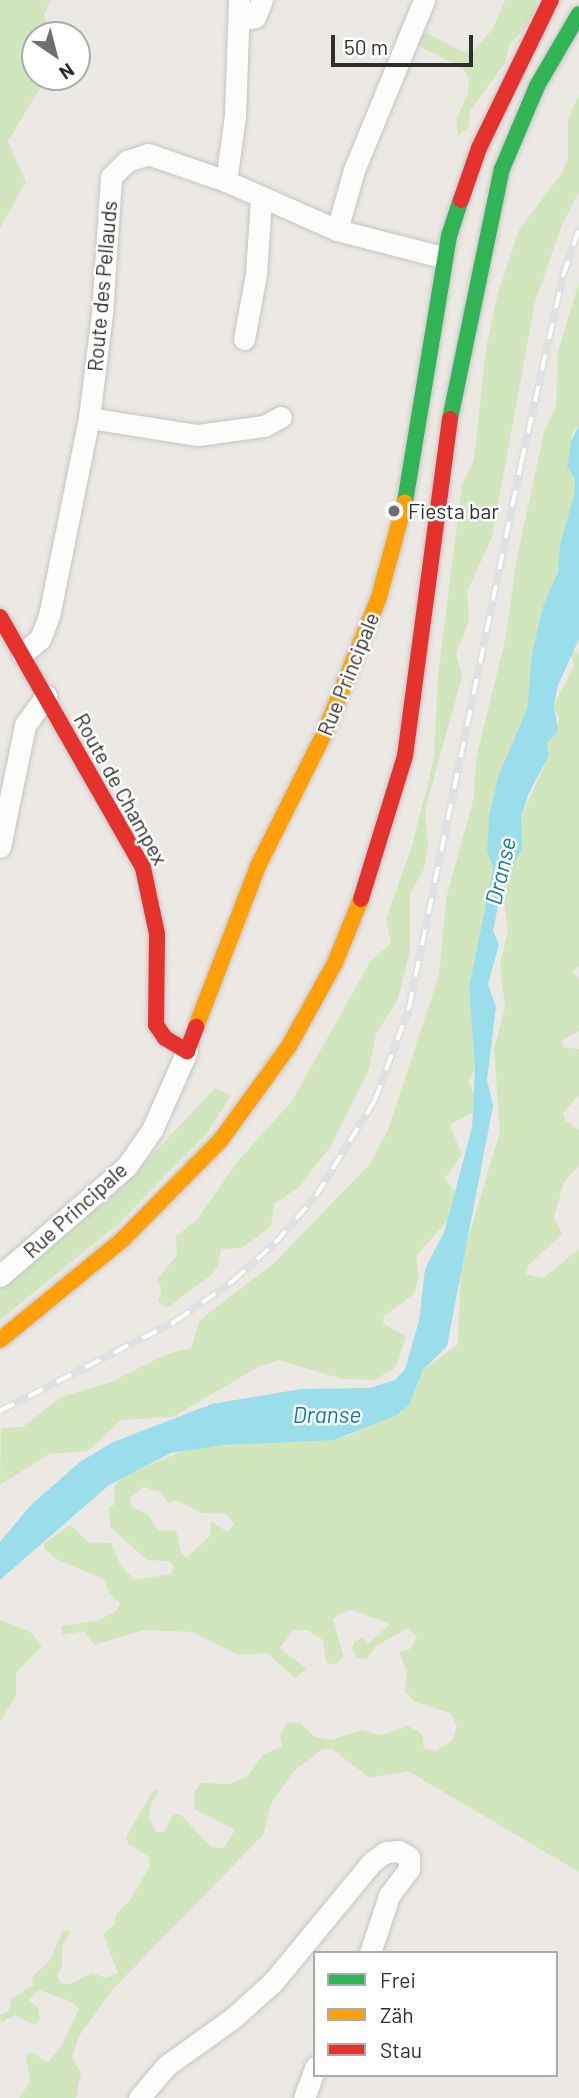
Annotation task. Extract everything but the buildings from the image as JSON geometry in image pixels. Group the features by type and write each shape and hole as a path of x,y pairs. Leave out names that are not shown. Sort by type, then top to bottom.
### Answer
{"street":[{"path":"226,181 240,10 255,17 262,0"},
{"path":"337,230 355,170 424,0"},
{"name":"Rue Principale","path":"0,1276 127,1166 152,1130 198,1028 259,864 324,734 379,597 414,471 442,257 479,148 551,0"},
{"path":"0,1340 122,1240 220,1141 289,1046 340,952 373,869 405,756 456,375 474,283 495,208 502,169 519,124 579,14"},
{"path":"495,208 542,119"},
{"name":"Route des Pellauds","path":"22,653 34,645 46,626 89,418 102,313 111,177 127,161 148,154 226,181 337,230 442,257"},
{"path":"244,339 256,274 261,198"},
{"path":"89,418 198,435 264,426 281,417"},
{"name":"Route de Champex","path":"0,617 122,827 149,882 157,933 154,995 159,1031 187,1051"},
{"path":"0,847 25,725 46,696"},
{"path":"154,995 176,1019 198,1028"},
{"path":"139,2098 166,2066 241,2012 273,1982 372,1862 386,1852 399,1851 411,1865 389,1896 371,1951"},
{"path":"304,2098 313,2073"}],"green space":[{"path":"0,0 51,0 44,15 46,21 21,21 21,91 38,91 8,141 26,182 0,228"},
{"path":"505,0 537,0 533,18 509,46 506,62 469,112 469,127 458,135 456,119 468,94 469,79 464,69 417,45 419,34 427,33 463,52 473,51 492,30"},
{"path":"579,94 579,192 562,225 535,302 492,537 467,592 469,621 456,653 462,677 425,810 428,848 424,869 410,894 410,951 398,999 376,1034 369,1069 330,1147 299,1187 274,1204 271,1227 241,1248 221,1249 218,1266 211,1275 167,1308 158,1301 162,1291 157,1280 177,1255 176,1236 197,1220 237,1162 292,1101 370,962 391,943 386,919 412,846 434,759 438,675 462,485 474,460 486,348 498,293 519,230 562,173 568,158 568,119"},
{"path":"579,282 579,426 572,433 567,467 575,479 575,493 554,588 543,606 532,653 527,709 498,777 489,816 487,851 493,868 469,987 475,1070 468,1081 474,1093 473,1112 450,1125 462,1155 445,1178 458,1196 454,1213 416,1256 419,1276 414,1294 384,1316 383,1323 406,1337 396,1367 374,1380 342,1379 279,1360 258,1367 173,1417 121,1420 88,1451 49,1454 0,1485 1,1428 23,1427 61,1397 111,1382 167,1354 191,1348 200,1320 274,1263 370,1164 388,1130 439,975 446,899 474,797 476,759 506,636 516,563 544,432 556,406 558,351"},
{"path":"575,651 579,656 579,966 572,971 579,979 579,1031 561,1041 564,1047 579,1049 579,1095 563,1113 565,1120 579,1130 579,1165 564,1182 554,1217 562,1234 528,1266 526,1274 543,1278 579,1249 579,1872 408,1771 370,1778 332,1749 323,1749 294,1771 271,1804 263,1835 114,1988 79,2036 72,2058 81,2073 76,2098 19,2098 30,2082 26,2055 32,2052 47,2063 60,2048 79,2009 72,2002 39,1990 28,2000 38,2008 40,2019 35,2025 14,2015 1,2023 0,2015 9,2011 11,1999 33,1985 32,1977 51,1959 63,1930 71,1932 62,1945 62,1968 57,1975 60,1983 71,1984 92,1973 107,1978 118,1973 103,1934 115,1924 116,1914 130,1900 150,1866 148,1856 128,1844 126,1837 152,1792 157,1789 158,1794 152,1801 149,1817 156,1832 164,1832 173,1815 180,1814 211,1847 224,1848 235,1830 194,1809 195,1791 201,1783 229,1784 248,1776 263,1755 282,1746 280,1735 286,1723 299,1722 315,1737 331,1740 361,1730 381,1735 408,1726 422,1734 424,1748 436,1751 452,1740 457,1726 450,1713 415,1702 405,1692 407,1672 399,1652 410,1649 417,1637 408,1628 376,1646 366,1659 358,1658 352,1651 354,1642 363,1638 368,1644 390,1624 352,1610 340,1614 333,1619 344,1658 334,1665 326,1662 323,1640 308,1630 293,1630 280,1648 307,1669 295,1678 267,1653 239,1655 192,1632 144,1630 94,1645 84,1631 63,1635 61,1626 99,1620 118,1610 120,1603 109,1593 104,1579 58,1560 44,1549 44,1543 70,1525 89,1542 111,1543 121,1566 135,1580 171,1574 174,1566 169,1561 147,1560 110,1527 109,1508 115,1504 114,1488 120,1478 190,1448 346,1437 409,1405 423,1370 458,1344 461,1262 500,1132 494,1049 505,1007 500,965 508,931 502,886 522,849 521,817 549,755 547,743 559,721 554,704 574,667 571,653","holes":["143,1487 161,1492 168,1503 175,1500 202,1513 226,1514 234,1524 227,1532 211,1521 211,1535 187,1557 181,1553 176,1530 158,1531 148,1514 131,1507 130,1498"]},
{"path":"215,1088 231,1096 208,1132 118,1224 0,1320 0,1288 117,1192"},
{"path":"0,1620 30,1632 42,1646 16,1673 16,1695 0,1722"}],"water":[{"name":"Dranse","path":"579,426 579,639 558,685 554,704 558,731 547,743 549,755 528,795 521,818 522,849 502,886 493,931 499,945 488,984 496,1007 487,1080 493,1106 447,1346 423,1370 409,1405 395,1416 334,1440 224,1445 171,1453 109,1485 0,1580 0,1542 32,1504 80,1462 113,1442 212,1404 301,1389 370,1388 395,1380 405,1369 419,1321 425,1269 445,1230 472,1127 475,1070 469,987 493,868 487,851 489,816 498,777 527,709 532,653 543,606 558,572 560,544 575,493 575,479 567,467 571,441"}],"railway":[{"path":"0,1411 176,1321 233,1281 275,1243 316,1196 375,1100 409,1008 521,464 563,276 579,229"}],"traffic: fast":[{"path":"450,419 502,169 537,86 579,14"},
{"path":"405,502 449,236 461,200"}],"traffic: slow":[{"path":"196,1027 259,864 324,734 379,597 405,502"},
{"path":"0,1340 122,1240 220,1141 289,1046 335,963 361,899"}],"traffic: jam":[{"path":"461,200 479,148 551,0"},
{"path":"361,899 405,756 450,419"},
{"path":"0,617 143,868 157,934 156,1025 165,1038 187,1051 196,1027"}],"place":[{"name":"Fiesta bar","path":"394,511"}]}
